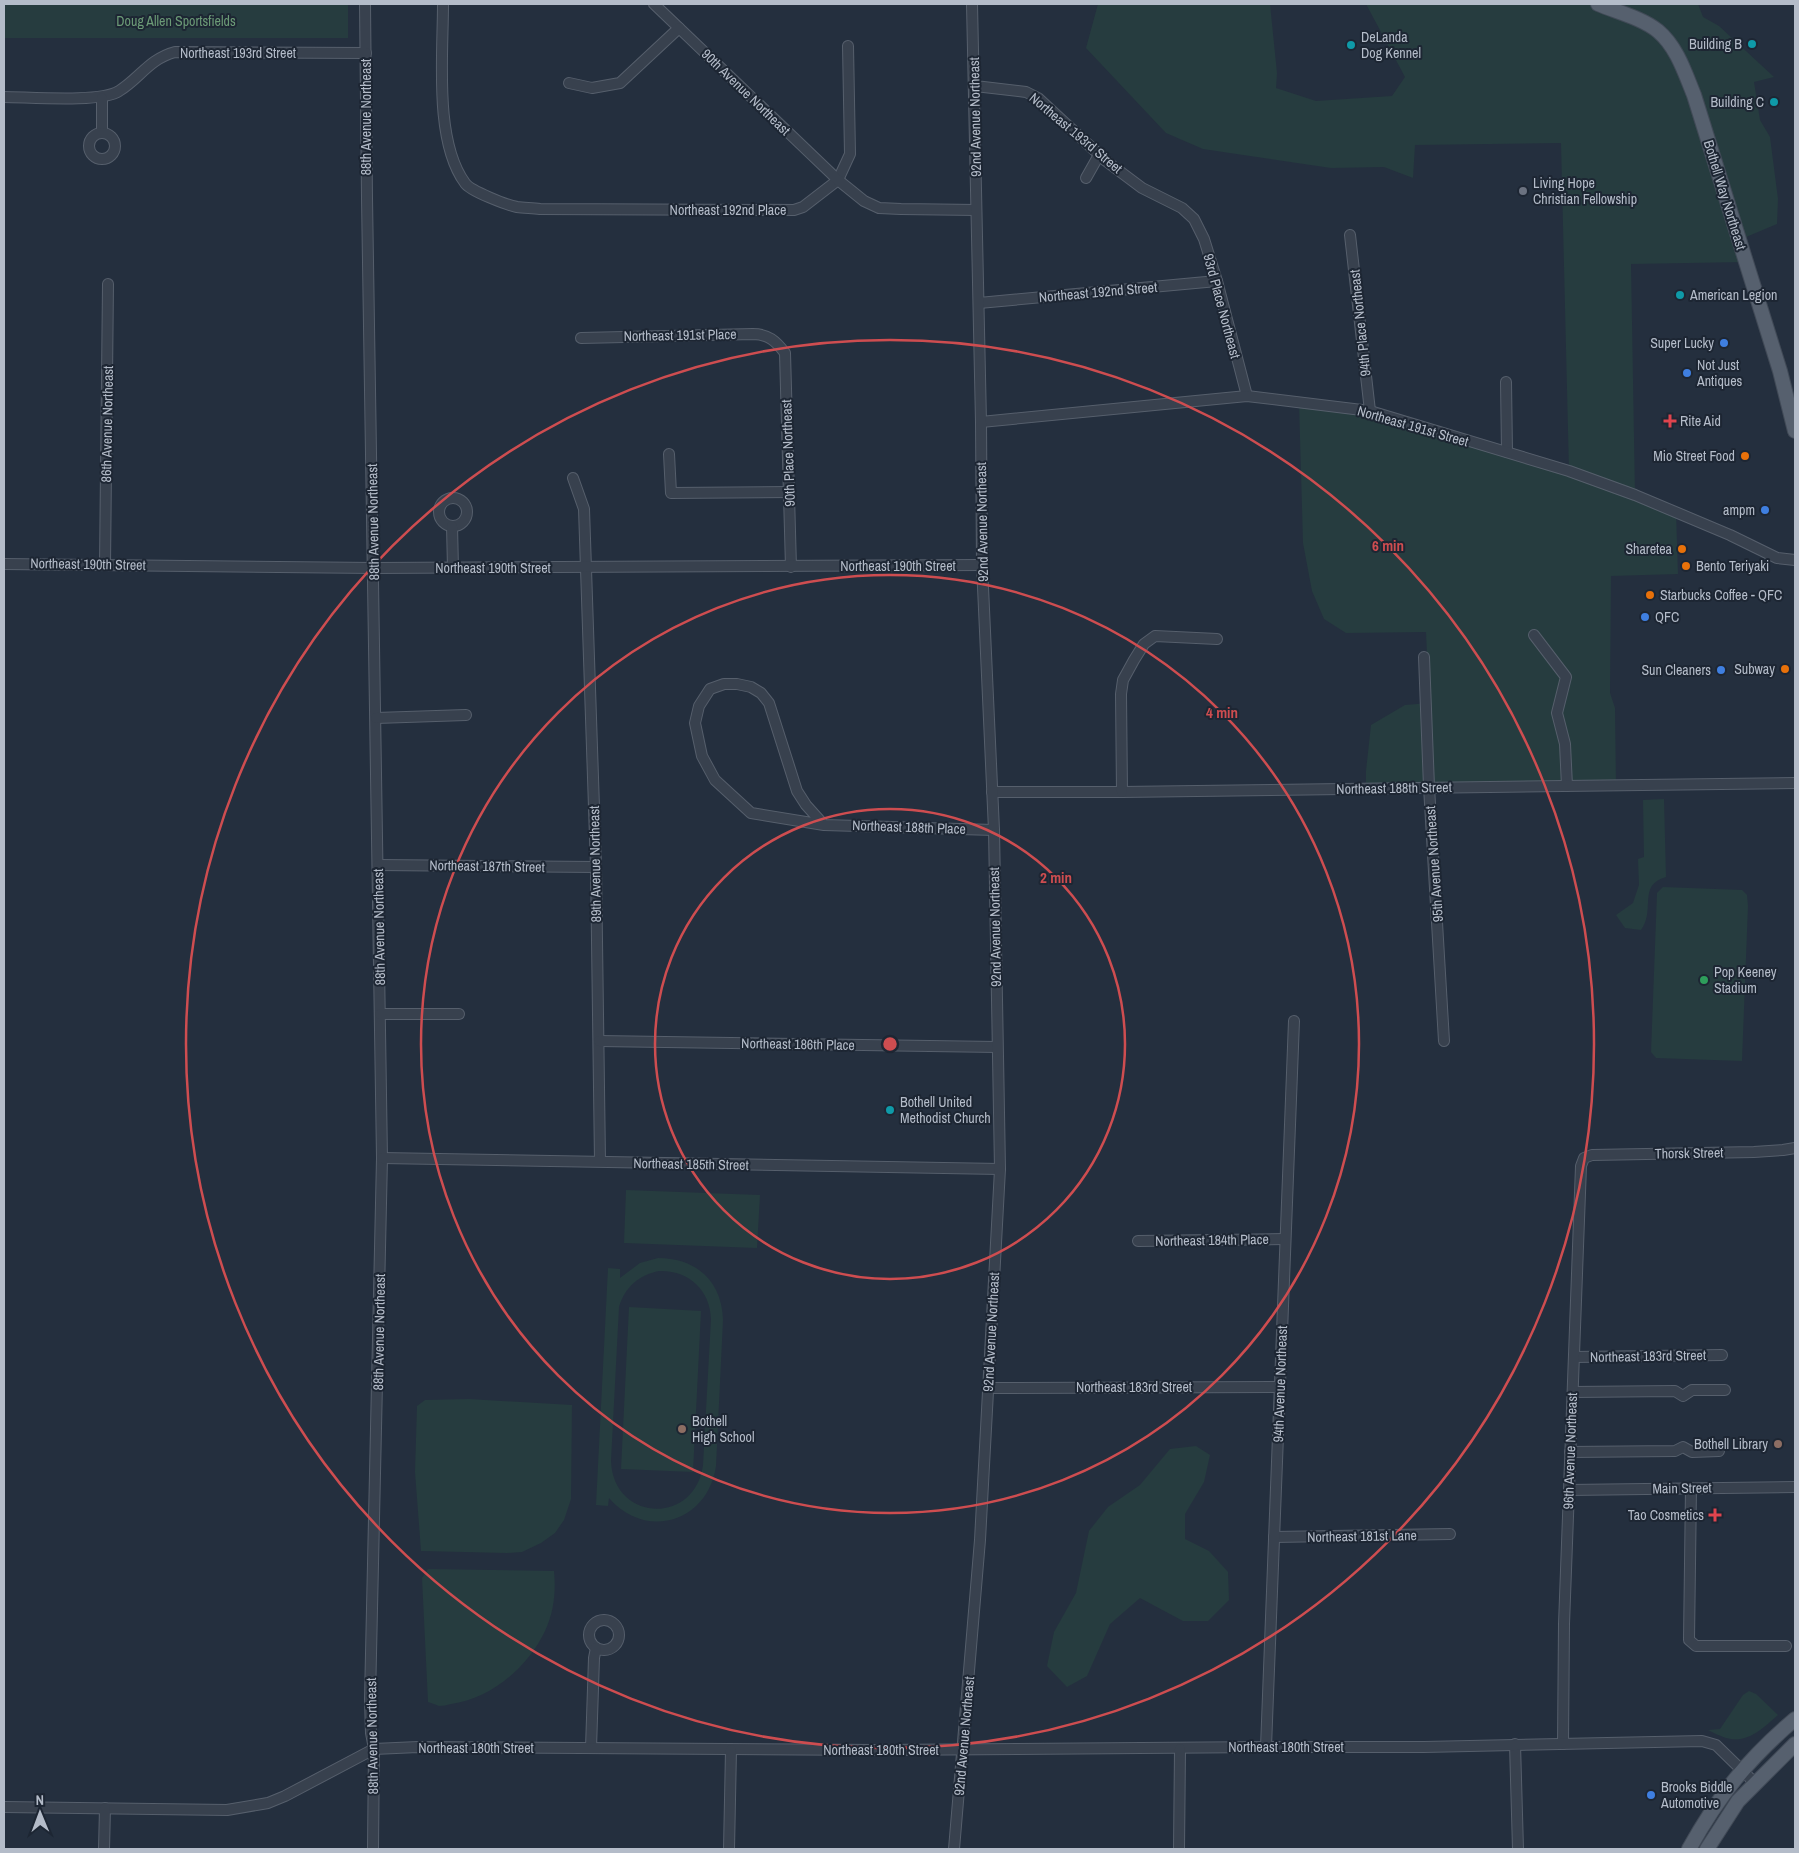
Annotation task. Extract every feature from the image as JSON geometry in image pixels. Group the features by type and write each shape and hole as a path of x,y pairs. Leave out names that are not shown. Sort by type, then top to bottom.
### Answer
{"main road":[{"name":"Bothell Way Northeast","path":"1598,4 1658,30 1670,44 1682,64 1694,95 1780,371 1795,431"},
{"path":"1690,1849 1716,1804 1741,1770 1767,1743 1795,1719"},
{"path":"1707,1849 1738,1801 1795,1744"}],"street":[{"name":"88th Avenue Northeast","path":"365,4 382,1158 371,1689 371,1733 374,1749 373,1849"},
{"name":"Northeast 192nd Place","path":"443,4 443,113 446,135 451,156 466,185 488,197 515,206 540,209 794,210 803,207 838,180"},
{"name":"90th Avenue Northeast","path":"654,4 838,180"},
{"name":"92nd Avenue Northeast","path":"954,1849 980,1540 1000,1170 994,830 982,565 982,422 972,4"},
{"path":"569,82 592,88 620,83 679,28"},
{"path":"848,46 850,154 838,180 864,202 880,208 976,210"},
{"name":"Northeast 193rd Street","path":"4,97 102,98 119,91 156,59 175,52 366,53"},
{"name":"Northeast 193rd Street","path":"975,86 1026,92 1038,98 1099,155 1142,188 1182,208 1194,218"},
{"path":"102,98 102,132"},
{"path":"1086,178 1099,155"},
{"name":"93rd Place Northeast","path":"1194,218 1204,239 1217,281 1246,396"},
{"name":"94th Place Northeast","path":"1350,234 1370,410"},
{"name":"Northeast 192nd Street","path":"979,303 1217,281"},
{"name":"86th Avenue Northeast","path":"105,565 108,284"},
{"name":"Northeast 191st Place","path":"581,338 763,334 776,341"},
{"name":"90th Place Northeast","path":"776,341 785,353 791,567"},
{"path":"1506,382 1507,452"},
{"name":"Northeast 191st Street","path":"982,422 1246,396 1370,410 1569,471 1635,495 1730,535 1777,558 1795,560"},
{"path":"669,454 671,493 790,492"},
{"name":"89th Avenue Northeast","path":"573,478 584,509 596,867 600,1161"},
{"path":"452,526 453,568"},
{"name":"Northeast 190th Street","path":"4,564 374,568 982,565"},
{"path":"1534,634 1566,677 1557,713 1565,744 1567,786"},
{"path":"1122,792 1120,694 1123,680 1134,660 1144,644 1155,636 1217,639"},
{"name":"95th Avenue Northeast","path":"1424,658 1429,788 1444,1041"},
{"name":"Northeast 188th Place","path":"824,825 797,791 769,703 762,693 752,687 738,684 724,684 710,689 698,706 695,723 702,756 715,780 751,813 824,825 994,830"},
{"path":"376,718 466,715"},
{"name":"Northeast 188th Street","path":"992,792 1795,783"},
{"name":"Northeast 187th Street","path":"378,865 596,867"},
{"path":"380,1014 459,1014"},
{"name":"94th Avenue Northeast","path":"1266,1746 1294,1021"},
{"name":"Northeast 186th Place","path":"599,1041 998,1047"},
{"name":"Thorsk Street","path":"1584,1158 1592,1155 1754,1152 1795,1148"},
{"name":"Northeast 185th Street","path":"382,1158 1000,1170"},
{"name":"96th Avenue Northeast","path":"1563,1744 1564,1624 1570,1452 1581,1166 1584,1158"},
{"name":"Northeast 184th Place","path":"1138,1241 1285,1239"},
{"name":"Northeast 183rd Street","path":"1574,1358 1722,1355"},
{"name":"Northeast 183rd Street","path":"988,1388 1280,1387"},
{"path":"1573,1392 1675,1391 1683,1396 1692,1390 1724,1390"},
{"path":"1570,1452 1675,1451 1683,1447 1692,1452 1719,1451"},
{"path":"1691,1488 1689,1640 1696,1646 1786,1646"},
{"name":"Main Street","path":"1569,1490 1795,1488"},
{"name":"Northeast 181st Lane","path":"1274,1537 1450,1534"},
{"path":"591,1748 596,1648"},
{"name":"Northeast 180th Street","path":"4,1807 227,1810 268,1803 286,1796 374,1749 418,1747 731,1750 1266,1746 1424,1747 1702,1741 1716,1745 1755,1783"},
{"path":"1515,1744 1518,1849"},
{"path":"1179,1849 1180,1748"},
{"path":"729,1849 731,1750"},
{"path":"104,1849 105,1808"}],"green space":[{"name":"Doug Allen Sportsfields","path":"4,4 348,4 348,38 4,38"},
{"path":"1098,4 1270,4 1277,73 1276,88 1316,101 1392,96 1405,77 1366,4 1698,4 1703,17 1719,26 1774,77 1754,82 1760,120 1770,137 1778,199 1777,224 1739,240 1746,262 1631,264 1635,495 1676,512 1678,574 1611,576 1610,693 1615,708 1616,785 1366,788 1371,725 1405,705 1429,703 1426,632 1346,633 1324,619 1312,591 1303,543 1299,402 1370,411 1569,471 1561,143 1415,145 1413,178 1384,167 1331,168 1203,149 1166,133 1086,48"},
{"path":"1664,799 1666,877 1657,881 1649,892 1647,914 1641,930 1625,928 1616,915 1633,903 1639,885 1638,859 1644,857 1643,800"},
{"path":"1663,887 1742,890 1747,895 1742,1061 1656,1058 1651,1052 1657,893"},
{"path":"626,1190 760,1195 757,1248 624,1243"},
{"path":"658,1258 672,1259 695,1267 712,1283 718,1294 723,1320 716,1466 711,1485 701,1501 688,1512 673,1519 657,1522 640,1519 624,1511 609,1498 608,1506 596,1505 608,1268 620,1269 620,1278 640,1263","holes":["659,1271 680,1274 696,1284 707,1299 710,1309 703,1465 697,1485 686,1499 671,1507 655,1509 639,1505 625,1496 615,1481 611,1461 619,1307 629,1288 639,1279"]},
{"path":"629,1307 701,1311 693,1472 621,1469"},
{"path":"469,1399 572,1405 571,1499 564,1520 555,1533 541,1543 522,1552 421,1551 415,1472 417,1406 425,1400"},
{"path":"1196,1446 1210,1455 1204,1482 1185,1514 1185,1539 1209,1551 1228,1572 1229,1600 1208,1621 1183,1621 1140,1598 1110,1624 1087,1676 1067,1687 1047,1666 1054,1632 1076,1593 1089,1531 1108,1507 1140,1485 1170,1449"},
{"path":"428,1569 554,1571 555,1587 550,1617 545,1631 529,1657 507,1679 480,1696 442,1706 428,1702 422,1578"},
{"path":"1749,1691 1756,1694 1778,1715 1755,1734 1741,1739 1726,1738 1708,1730 1720,1729 1743,1695"}],"place":[{"name":"Building B","path":"1752,44"},
{"name":"DeLanda Dog Kennel","path":"1351,45"},
{"name":"Building C","path":"1774,102"},
{"name":"Living Hope Christian Fellowship","path":"1523,191"},
{"name":"American Legion","path":"1680,295"},
{"name":"Super Lucky","path":"1724,343"},
{"name":"Not Just Antiques","path":"1687,373"},
{"name":"Rite Aid","path":"1670,421"},
{"name":"Mio Street Food","path":"1745,456"},
{"name":"ampm","path":"1765,510"},
{"name":"Sharetea","path":"1682,549"},
{"name":"Bento Teriyaki","path":"1686,566"},
{"name":"Starbucks Coffee - QFC","path":"1650,595"},
{"name":"QFC","path":"1645,617"},
{"name":"Subway","path":"1785,669"},
{"name":"Sun Cleaners","path":"1721,670"},
{"name":"Pop Keeney Stadium","path":"1704,980"},
{"name":"Bothell United Methodist Church","path":"890,1110"},
{"name":"Bothell High School","path":"682,1429"},
{"name":"Bothell Library","path":"1778,1444"},
{"name":"Tao Cosmetics","path":"1715,1515"},
{"name":"Brooks Biddle Automotive","path":"1651,1795"}]}
